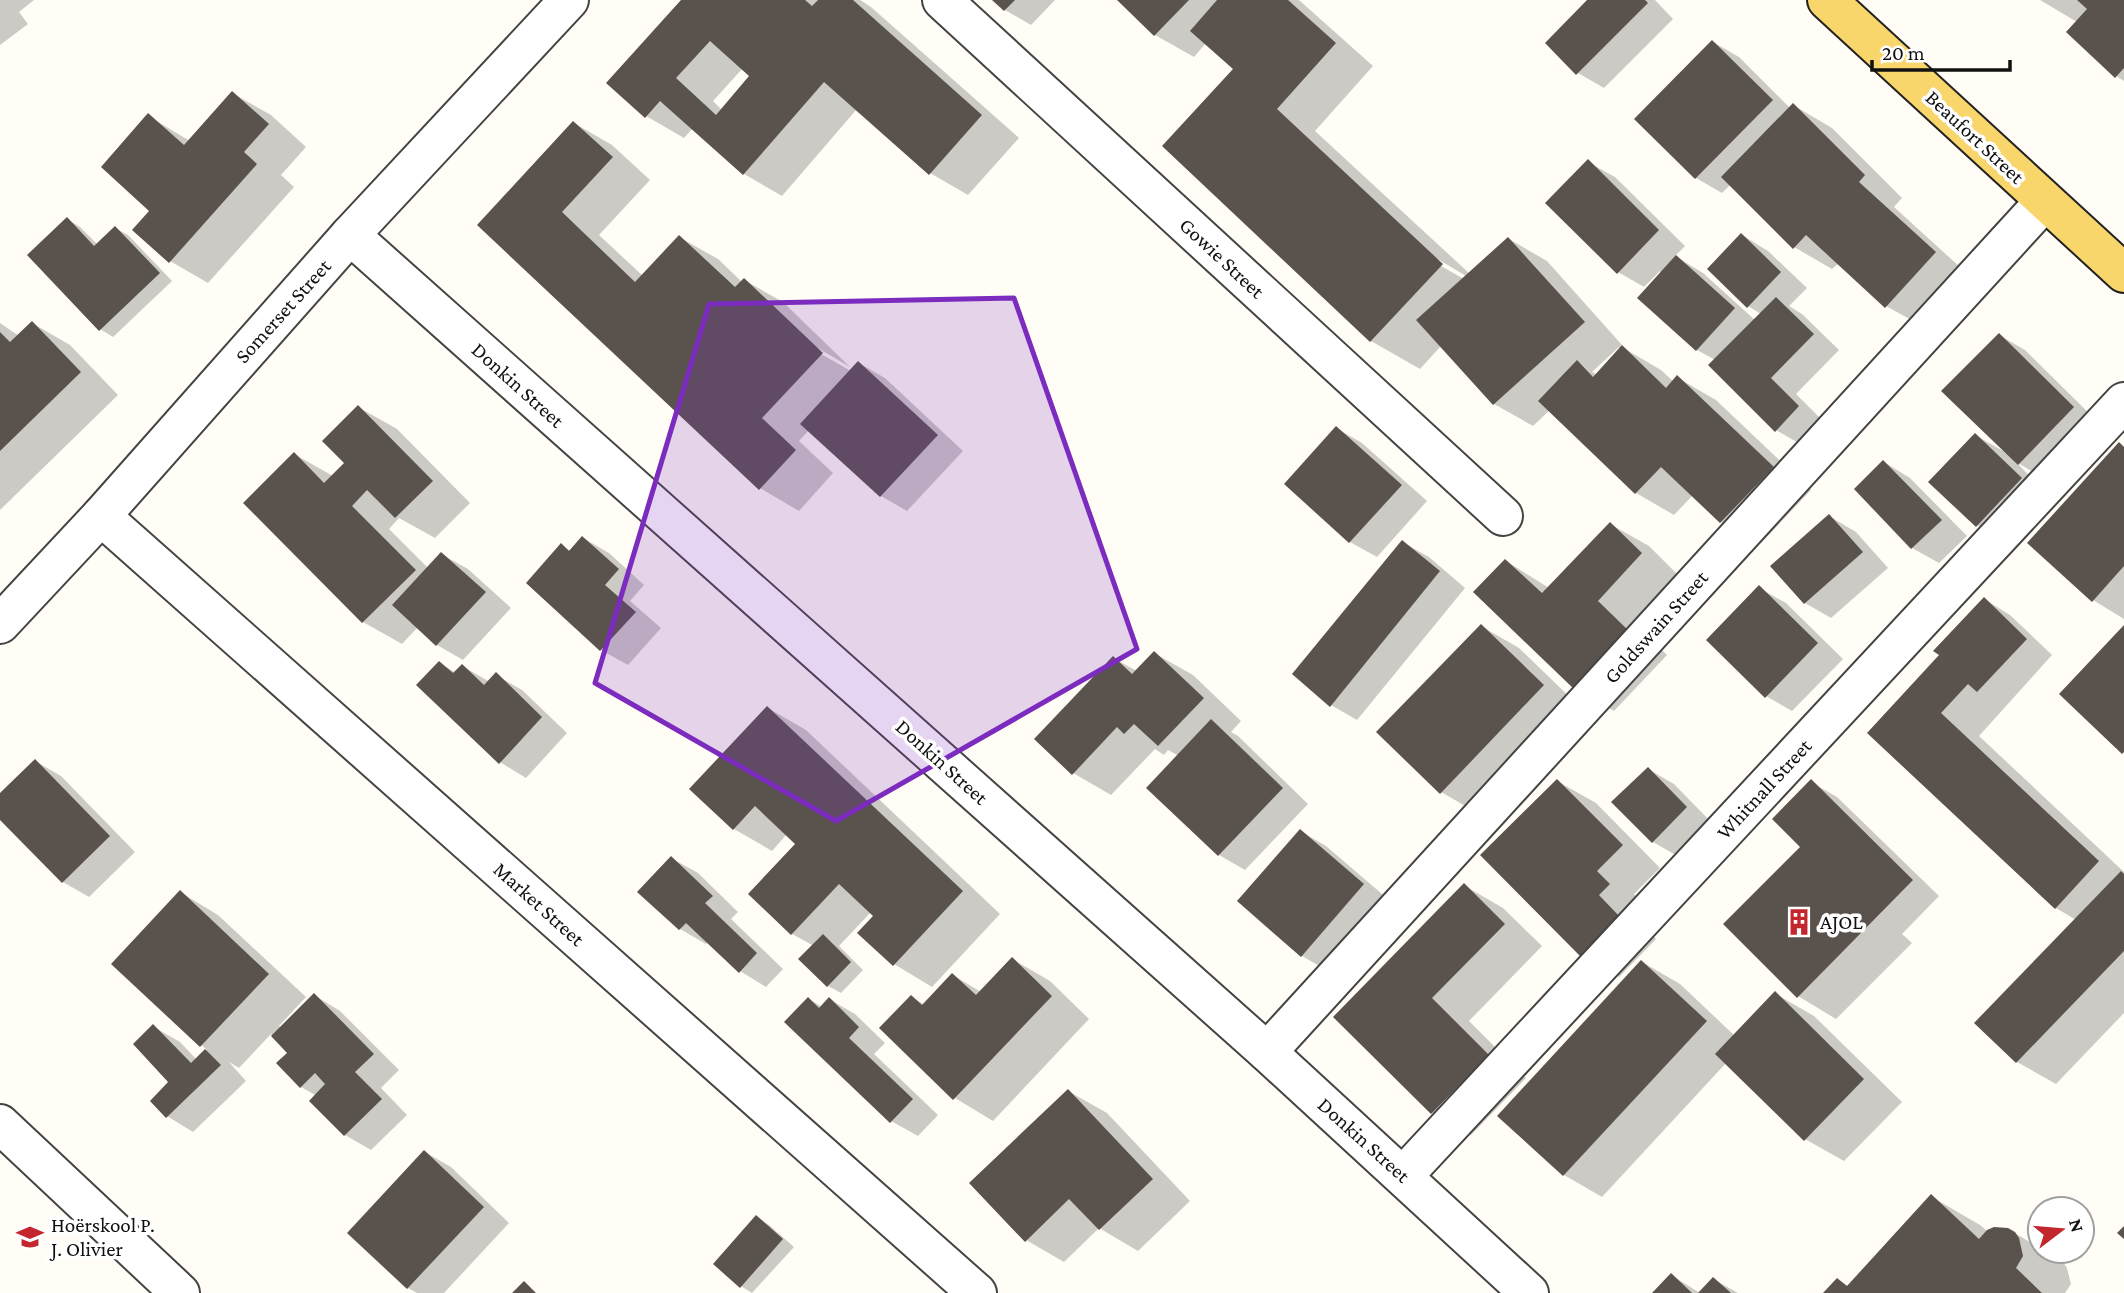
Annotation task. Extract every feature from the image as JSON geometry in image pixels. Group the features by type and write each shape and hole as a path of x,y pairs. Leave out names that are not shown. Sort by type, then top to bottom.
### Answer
{"main road":[{"name":"Beaufort Street","path":"1827,0 2124,273"}],"street":[{"name":"Somerset Street","path":"0,624 101,516 350,235 569,0"},
{"name":"Gowie Street","path":"942,0 1503,516"},
{"name":"Goldswain Street","path":"1267,1052 2044,202"},
{"name":"Donkin Street","path":"350,235 1267,1052 1529,1293"},
{"name":"Whitnall Street","path":"1403,1176 2124,402"},
{"name":"Market Street","path":"101,516 977,1293"},
{"path":"0,1124 180,1293"}],"highlighted area":[{"path":"1014,298 1137,649 836,821 595,683 709,304"}],"building":[{"path":"681,0 805,0 812,6 818,0 853,0 982,115 929,175 824,82 743,175 660,101 645,118 606,83","holes":["710,41 749,76 716,115 676,78"]},
{"path":"992,0 1015,0 1004,11"},
{"path":"1117,0 1189,0 1154,36"},
{"path":"1217,0 1288,0 1336,43 1277,109 1443,264 1370,342 1162,146 1233,69 1190,31"},
{"path":"1587,0 1645,0 1648,3 1576,75 1545,43"},
{"path":"2077,0 2124,0 2124,68 2115,78 2066,32 2087,9"},
{"path":"1712,40 1773,100 1695,179 1634,119"},
{"path":"232,91 269,124 244,152 257,164 169,263 132,230 149,211 101,167 148,113 184,145"},
{"path":"1793,103 1865,175 1859,182 1936,252 1885,308 1806,235 1793,249 1721,177"},
{"path":"573,121 613,157 562,212 635,282 679,235 735,287 744,278 823,353 762,418 796,450 759,490 477,225"},
{"path":"1588,159 1659,230 1617,274 1545,203"},
{"path":"67,217 94,246 115,226 160,273 99,331 27,255"},
{"path":"1741,233 1781,272 1747,308 1707,269"},
{"path":"1508,237 1585,322 1493,405 1416,320"},
{"path":"1676,255 1735,308 1696,351 1637,298"},
{"path":"1776,297 1814,334 1771,378 1799,406 1775,432 1708,365"},
{"path":"32,321 81,372 0,451 0,332 10,342"},
{"path":"1999,333 2074,407 2018,465 1941,391"},
{"path":"1622,345 1666,388 1677,375 1774,467 1720,523 1661,467 1635,494 1538,401 1577,360 1593,377"},
{"path":"858,361 938,435 880,497 800,424"},
{"path":"358,405 433,481 395,518 367,490 352,506 416,570 362,623 243,503 294,452 324,483 344,463 322,441"},
{"path":"1336,426 1402,485 1349,543 1284,484"},
{"path":"1975,433 2022,478 1976,527 1928,482"},
{"path":"2119,442 2124,447 2124,566 2092,602 2027,543"},
{"path":"1883,460 1942,520 1911,549 1854,489"},
{"path":"1829,514 1863,552 1804,604 1770,566"},
{"path":"1610,522 1642,553 1598,601 1630,632 1575,690 1473,592 1505,559 1542,593"},
{"path":"582,536 619,569 605,585 636,612 600,651 526,583 561,543 569,551"},
{"path":"1402,540 1440,571 1330,707 1292,674"},
{"path":"441,552 486,592 436,646 392,605"},
{"path":"1759,585 1818,643 1765,698 1706,640"},
{"path":"1984,597 2027,639 1977,692 1968,684 1941,713 2099,861 2055,909 1867,733 1939,655 1933,651"},
{"path":"1481,624 1544,685 1440,794 1376,732"},
{"path":"2124,625 2124,752 2122,754 2059,694"},
{"path":"1154,651 1204,698 1158,746 1134,724 1124,734 1117,727 1072,775 1034,739 1113,656 1132,674"},
{"path":"439,661 453,673 462,664 484,685 496,672 542,717 499,764 416,685"},
{"path":"767,706 963,891 893,966 857,933 873,916 839,884 791,935 748,894 795,844 755,806 733,830 689,789"},
{"path":"1211,719 1283,788 1218,856 1146,788"},
{"path":"35,759 110,836 62,883 0,820 0,793"},
{"path":"1648,767 1687,807 1652,843 1611,802"},
{"path":"1557,779 1623,845 1597,871 1610,884 1599,895 1619,916 1580,956 1480,855"},
{"path":"1811,779 1913,880 1797,998 1723,924 1800,847 1772,819"},
{"path":"1300,829 1364,884 1301,957 1237,901"},
{"path":"671,856 713,896 705,903 757,953 739,973 686,923 679,930 637,892"},
{"path":"2121,871 2124,874 2124,951 2016,1063 1974,1023"},
{"path":"1464,883 1505,924 1432,998 1489,1055 1431,1114 1333,1017"},
{"path":"180,890 269,974 200,1047 111,964"},
{"path":"823,934 851,962 827,987 798,959"},
{"path":"1012,957 1052,996 953,1100 879,1028 911,995 922,1005 952,973 976,995"},
{"path":"1641,960 1707,1021 1563,1176 1497,1116"},
{"path":"1775,991 1864,1079 1804,1141 1715,1054"},
{"path":"314,993 374,1054 355,1072 382,1099 344,1136 309,1101 325,1084 315,1073 300,1088 276,1063 287,1053 271,1036"},
{"path":"808,997 819,1008 829,997 859,1027 849,1038 913,1099 890,1123 784,1022"},
{"path":"153,1024 191,1063 205,1049 221,1065 166,1118 150,1101 168,1082 133,1044"},
{"path":"1068,1089 1153,1179 1099,1230 1069,1199 1025,1242 969,1183"},
{"path":"424,1150 484,1207 407,1289 347,1233"},
{"path":"1931,1194 1979,1239 1994,1227 2008,1228 2015,1232 2023,1256 2016,1268 2042,1293 1823,1293 1837,1278 1847,1286"},
{"path":"756,1215 783,1239 740,1288 713,1264"},
{"path":"2124,1226 2124,1239 2117,1233"},
{"path":"1671,1273 1692,1293 1652,1293"},
{"path":"1713,1277 1731,1293 1698,1293"},
{"path":"524,1281 536,1293 512,1293"}],"place":[{"name":"AJOL","path":"1799,922"},
{"name":"Hoërskool P. J. Olivier","path":"30,1237"}]}
